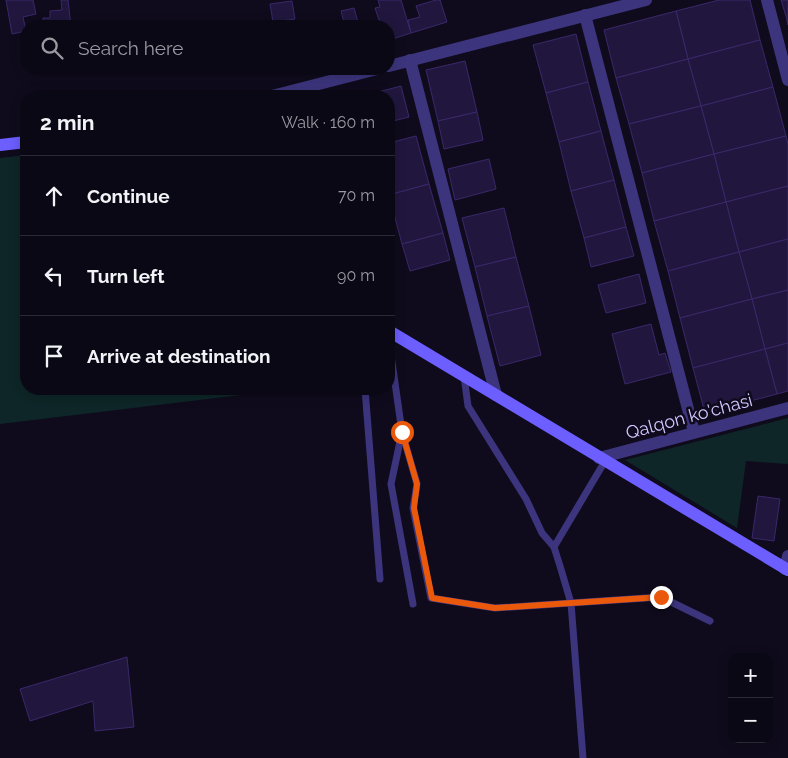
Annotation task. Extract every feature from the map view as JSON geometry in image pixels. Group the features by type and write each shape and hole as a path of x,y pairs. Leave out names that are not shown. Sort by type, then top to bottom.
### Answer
{"street":[{"path":"395,64 646,0"},
{"path":"767,0 788,80"},
{"path":"585,15 694,432"},
{"path":"410,60 496,395"},
{"path":"295,90 354,75"},
{"path":"0,145 20,143"},
{"path":"395,334 602,459 787,565"},
{"name":"Qalqon ko'chasi","path":"602,459 694,432 788,408"}],"lane":[{"path":"464,376 468,406 526,500 542,533 554,547 571,603 583,758"},
{"path":"395,383 402,432 417,484 414,508 432,598 495,608 661,597 710,621"},
{"path":"365,395 380,579"},
{"path":"402,432 391,484 413,604"},
{"path":"554,547 602,459"}],"green space":[{"path":"20,156 20,395 241,395 0,424 0,158"},
{"path":"788,418 788,464 746,461 737,528 625,460"}],"building":[{"path":"6,0 33,0 36,14 23,17 24,20 20,20 20,32 12,34"},
{"path":"61,0 68,0 70,20 43,20 43,18 50,18 50,11 62,10"},
{"path":"378,0 401,0 411,33 395,38 395,20 379,20 375,8 380,7"},
{"path":"440,0 447,22 411,33 408,20 420,17 416,6"},
{"path":"719,0 750,0 760,40 688,59 676,11"},
{"path":"781,0 788,0 788,25 786,16"},
{"path":"292,1 295,19 273,20 270,4"},
{"path":"354,8 357,20 343,20 341,11"},
{"path":"676,11 688,59 616,78 604,30"},
{"path":"576,34 588,82 546,93 533,45"},
{"path":"760,40 773,87 701,106 688,59"},
{"path":"688,59 701,106 629,124 616,78"},
{"path":"465,61 477,112 438,121 426,70"},
{"path":"588,82 601,131 559,142 546,93"},
{"path":"401,86 409,117 395,120 395,90 386,90"},
{"path":"773,87 786,136 714,154 701,106"},
{"path":"701,106 714,154 642,173 629,124"},
{"path":"477,112 483,140 444,149 438,121"},
{"path":"601,131 614,180 571,191 559,142"},
{"path":"416,136 429,184 395,193 395,141"},
{"path":"786,136 788,144 788,186 726,202 714,154"},
{"path":"714,154 726,202 654,221 642,173"},
{"path":"489,159 496,189 455,200 448,169"},
{"path":"614,180 626,227 584,238 571,191"},
{"path":"429,184 443,233 402,244 395,218 395,193"},
{"path":"788,186 788,239 739,252 726,202"},
{"path":"726,202 739,252 668,271 654,221"},
{"path":"504,208 516,257 475,267 462,218"},
{"path":"626,227 634,256 591,267 584,238"},
{"path":"443,233 450,260 410,271 402,244"},
{"path":"788,239 788,290 752,299 739,252"},
{"path":"739,252 752,299 680,318 668,271"},
{"path":"516,257 529,306 487,316 475,267"},
{"path":"639,274 646,303 606,313 598,285"},
{"path":"788,290 788,343 765,349 752,299"},
{"path":"752,299 765,349 693,368 680,318"},
{"path":"529,306 541,355 500,366 487,316"},
{"path":"651,324 659,355 665,353 671,372 625,384 612,334"},
{"path":"788,343 788,391 777,394 765,349"},
{"path":"765,349 777,394 705,413 693,368"},
{"path":"758,496 780,499 774,541 752,538"},
{"path":"127,657 134,727 95,731 93,701 30,721 20,689"}],"route":[{"path":"402,432 417,484 414,508 432,598 495,608 661,597"}]}
